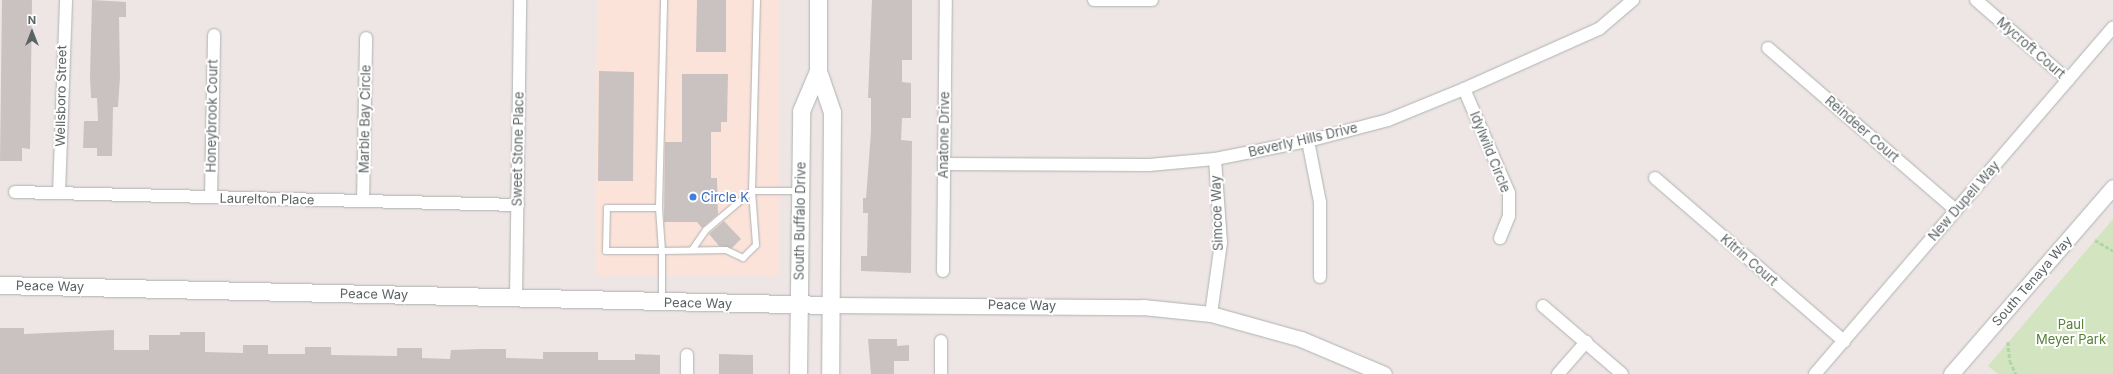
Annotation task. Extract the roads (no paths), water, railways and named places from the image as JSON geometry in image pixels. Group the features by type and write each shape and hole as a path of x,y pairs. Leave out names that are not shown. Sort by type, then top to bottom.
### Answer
{"main road":[{"name":"South Buffalo Drive","path":"818,0 818,71 832,112 830,374"},
{"name":"South Buffalo Drive","path":"798,374 801,111 818,71"},
{"name":"Peace Way","path":"0,285 830,305"}],"street":[{"name":"Wellsboro Street","path":"59,193 66,0"},
{"name":"Sweet Stone Place","path":"516,298 520,0"},
{"name":"Anatone Drive","path":"943,271 946,0"},
{"path":"1094,0 1152,0"},
{"name":"Beverly Hills Drive","path":"944,164 1149,165 1215,159 1308,141 1388,120 1464,89 1599,29 1633,0"},
{"name":"Mycroft Court","path":"1976,0 2068,80"},
{"name":"New Dupell Way","path":"1815,374 2113,28"},
{"name":"Honeybrook Court","path":"211,197 214,35"},
{"name":"Marble Bay Circle","path":"363,201 366,38"},
{"name":"Reindeer Court","path":"1768,48 1956,210"},
{"name":"Idylwild Circle","path":"1464,89 1509,193 1509,216 1500,238"},
{"path":"1308,141 1320,202 1320,277"},
{"name":"Simcoe Way","path":"1211,314 1221,243 1215,159"},
{"name":"Kitrin Court","path":"1655,178 1844,341"},
{"name":"South Tenaya Way","path":"1951,374 2113,187"},
{"name":"Laurelton Place","path":"15,192 518,205"},
{"name":"Peace Way","path":"830,305 1143,307 1211,314 1301,339 1384,374"},
{"path":"1543,306 1622,374"},
{"path":"941,341 941,374"},
{"path":"1558,374 1586,342"},
{"path":"687,355 687,374"}],"lane":[{"path":"662,302 662,251 659,208 664,0"},
{"path":"659,208 607,208 606,251 726,250 743,258 756,245 752,191 757,0"},
{"path":"692,250 706,230 752,191 801,191"}],"place":[{"name":"Circle K","path":"693,197"}],"park label":[{"name":"Paul Meyer Park","path":"2071,332"}]}
